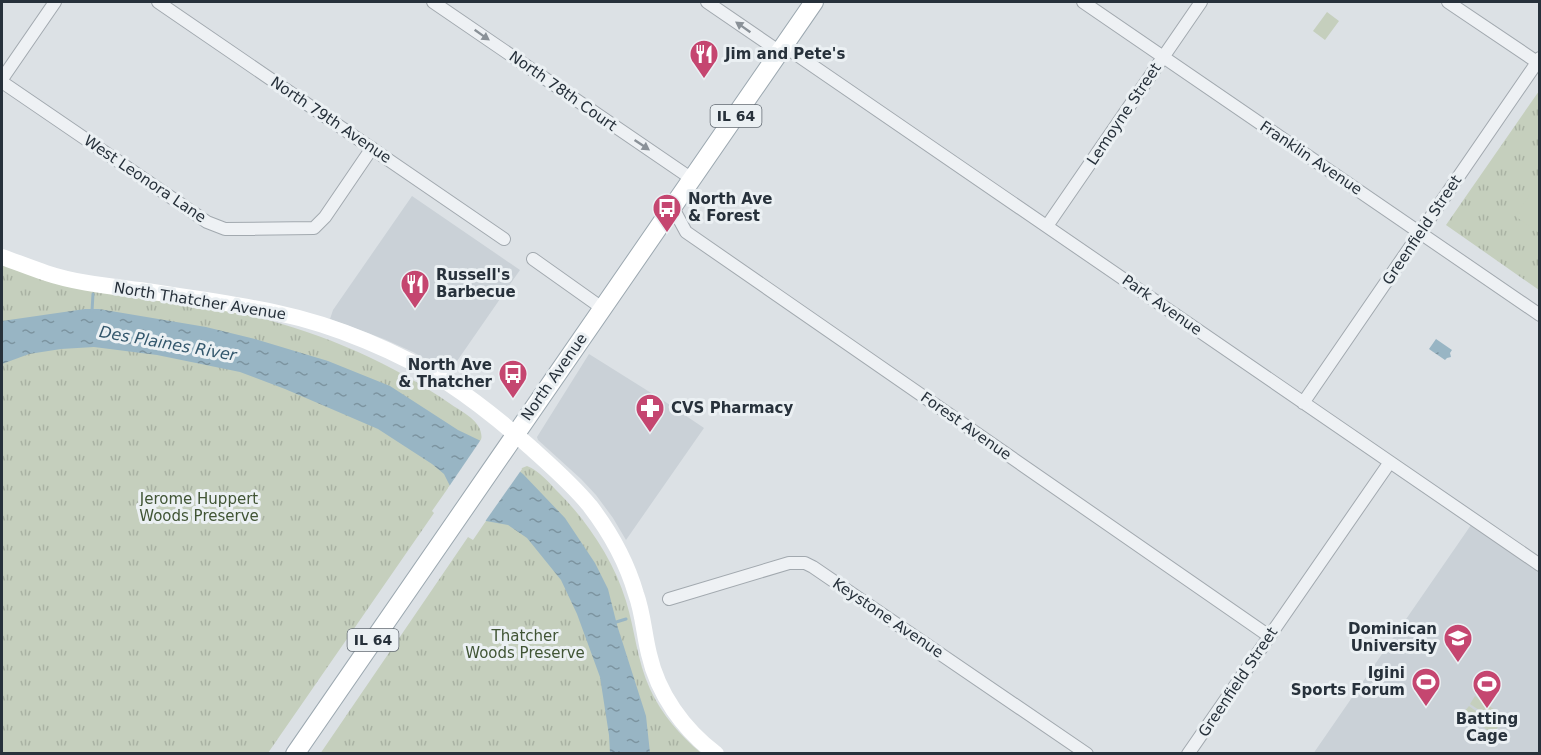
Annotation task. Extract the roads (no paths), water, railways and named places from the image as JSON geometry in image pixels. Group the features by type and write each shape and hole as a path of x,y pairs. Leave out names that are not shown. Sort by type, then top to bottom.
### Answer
{"main road":[{"name":"North Avenue","path":"295,753 814,2"}],"street":[{"path":"2,80 55,2"},
{"name":"North 79th Avenue","path":"158,2 504,239"},
{"name":"North 78th Court","path":"433,2 692,179"},
{"name":"Park Avenue","path":"707,2 782,49 1047,226 1539,565"},
{"name":"Franklin Avenue","path":"1083,2 1539,315"},
{"name":"Lemoyne Street","path":"1047,226 1201,2"},
{"path":"1448,2 1538,61"},
{"name":"Greenfield Street","path":"1303,403 1538,61"},
{"name":"West Leonora Lane","path":"2,80 207,222 225,229 314,228 325,217 372,148"},
{"name":"Forest Avenue","path":"673,208 686,232 1269,636"},
{"name":"North Thatcher Avenue","path":"2,257 47,274 99,285 203,299 281,313 335,329 402,358 447,383 484,409 560,473 591,507 616,546 631,578 642,613 649,653 660,685 684,725 705,746 716,753"},
{"path":"532,259 602,308"},
{"name":"Greenfield Street","path":"1188,753 1390,462"},
{"name":"Keystone Avenue","path":"669,599 789,563 806,563 1087,753"}],"water":[{"name":"Des Plaines River","path":"99,309 206,327 328,361 390,386 458,430 481,441 523,474 565,518 595,563 608,589 646,716 650,753 610,753 600,677 577,614 561,580 527,538 508,525 486,521 450,486 444,474 378,429 240,372 157,355 94,347 29,354 2,364 2,321"},
{"path":"1436,339 1452,350 1451,357 1445,360 1429,349"}],"waterway":[{"path":"92,311 93,294"},
{"path":"613,623 626,619"}],"place":[{"name":"Jim and Pete's","path":"704,80"},
{"name":"North Ave & Forest","path":"667,234"},
{"name":"Russell's Barbecue","path":"415,310"},
{"name":"North Ave & Thatcher","path":"513,400"},
{"name":"CVS Pharmacy","path":"650,434"},
{"name":"Dominican University","path":"1458,664"},
{"name":"Igini Sports Forum","path":"1426,708"},
{"name":"Batting Cage","path":"1487,710"}],"park label":[{"name":"Jerome Huppert Woods Preserve","path":"199,508"},
{"name":"Thatcher Woods Preserve","path":"525,644"}]}
